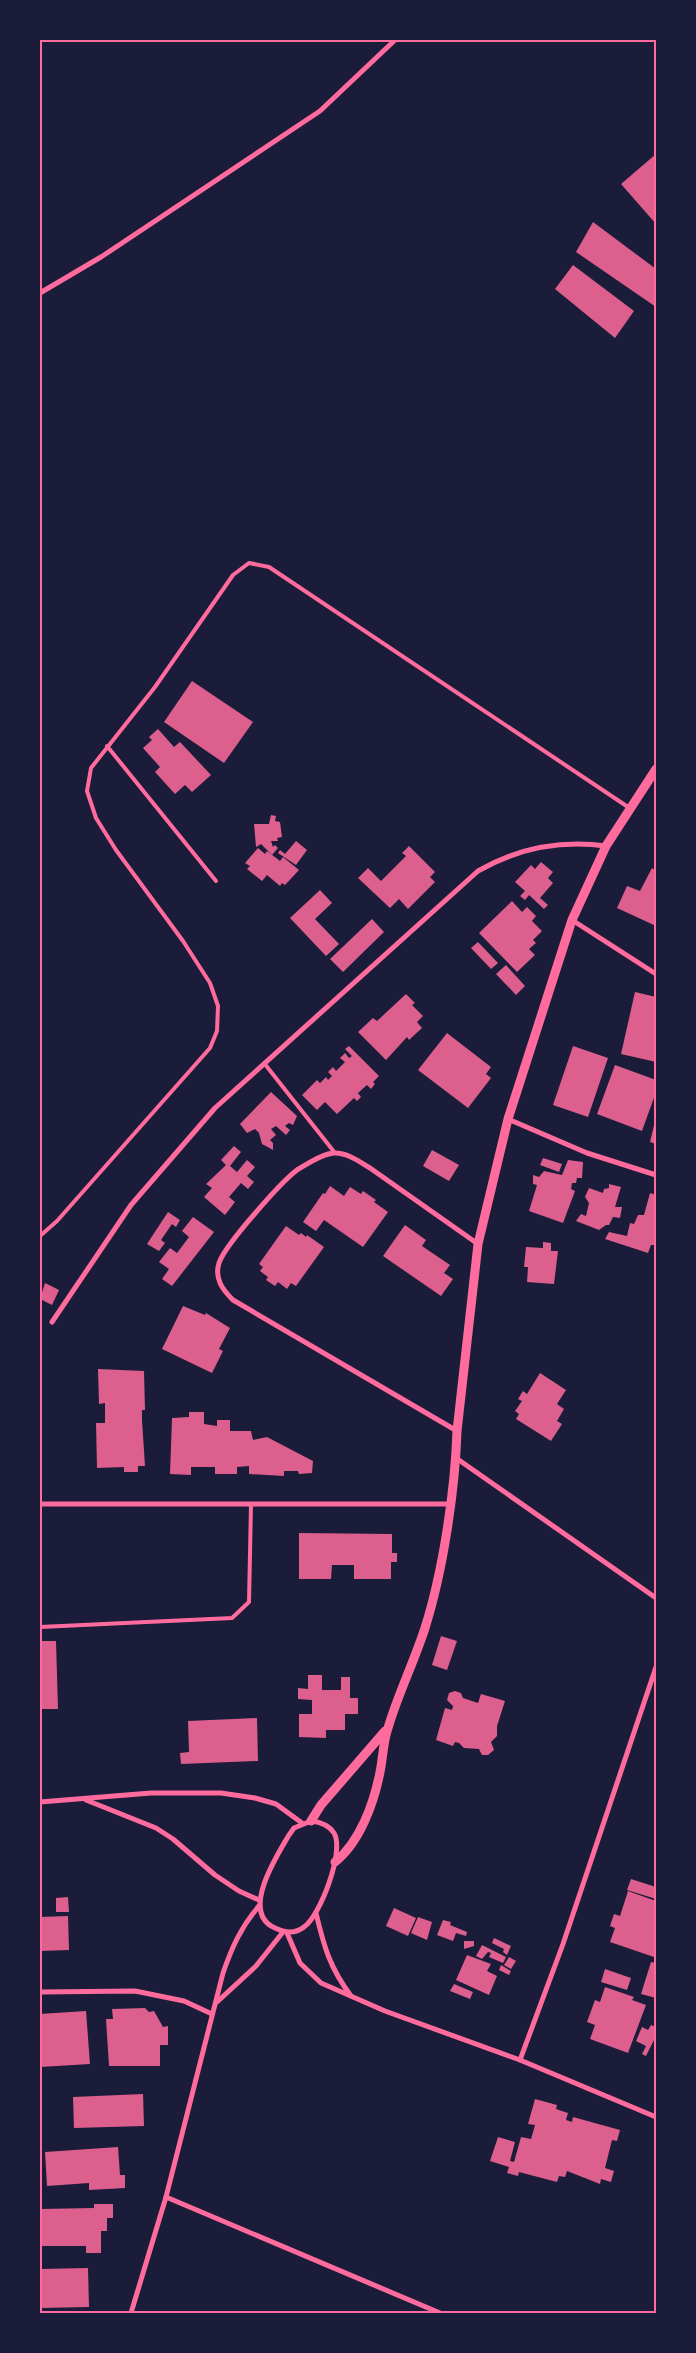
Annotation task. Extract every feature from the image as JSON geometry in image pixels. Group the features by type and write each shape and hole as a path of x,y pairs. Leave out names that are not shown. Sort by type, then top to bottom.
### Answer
{"street":[{"path":"40,294 101,257 320,111 395,40"},
{"path":"335,1862 346,1854 373,1799 380,1773 387,1729 425,1627 437,1579 456,1458 456,1431 478,1244 508,1119 572,920 606,846 656,769"},
{"path":"52,1322 131,1205 215,1108 478,871 502,857 536,847 582,844 606,846"},
{"path":"572,920 656,974"},
{"path":"508,1119 587,1153 656,1175"},
{"path":"456,1431 232,1300 222,1289 218,1277 219,1263 229,1245 296,1171 320,1158 335,1153 352,1157 478,1244"},
{"path":"456,1458 656,1598"},
{"path":"40,1504 450,1504"},
{"path":"520,2060 564,1944 656,1667"},
{"path":"131,2313 166,2197 223,1973 236,1939 259,1903 283,1845 294,1828 306,1822 387,1729"},
{"path":"40,1802 184,1791 221,1793 255,1798 276,1804 306,1822 326,1825 334,1833 337,1848 335,1862 316,1913 306,1927 285,1932 256,1966 217,2002"},
{"path":"83,1799 156,1828 173,1838 215,1875 259,1903 266,1923 285,1932 300,1963 308,1973 321,1983 353,1998 520,2060 656,2117"},
{"path":"316,1913 328,1958 336,1977 353,1998"},
{"path":"40,1992 135,1991 177,1999 212,2014"},
{"path":"166,2197 440,2313"}],"lane":[{"path":"40,1236 57,1221 210,1048 217,1031 218,1006 210,983 183,941 116,850 96,818 87,792 91,768 155,687 233,575 249,563 269,567 631,809"},
{"path":"107,746 216,881"},
{"path":"264,1063 335,1153"},
{"path":"40,1627 232,1618 249,1602 251,1504"}],"building":[{"path":"656,154 656,224 621,184"},
{"path":"593,222 656,269 656,307 576,252"},
{"path":"573,265 634,311 615,338 555,289"},
{"path":"192,681 253,722 224,763 164,722"},
{"path":"158,729 174,747 180,742 211,775 192,792 185,785 175,794 155,772 160,767 143,748 152,740 149,737"},
{"path":"271,815 276,816 275,821 280,822 282,837 277,838 278,841 271,841 273,847 275,845 278,848 272,855 261,844 256,847 254,824 269,824"},
{"path":"296,841 307,850 296,865 278,853 280,850 285,854"},
{"path":"409,846 435,872 430,877 435,882 408,909 399,899 390,908 358,878 368,868 381,881 406,856 402,853"},
{"path":"258,848 265,854 267,851 280,861 283,857 299,870 285,885 282,883 280,886 267,875 262,881 247,869 250,866 245,863"},
{"path":"541,862 553,872 548,878 553,883 540,898 548,905 544,909 529,895 525,900 520,896 525,891 515,882 531,865 535,869"},
{"path":"652,868 656,871 656,926 617,908 627,886 640,891"},
{"path":"320,890 332,903 315,919 339,944 326,956 290,918"},
{"path":"512,901 522,912 527,907 536,916 532,921 542,931 533,940 536,943 529,949 535,955 517,972 479,933"},
{"path":"372,919 384,932 343,972 330,959"},
{"path":"478,942 498,963 491,969 471,948"},
{"path":"506,965 525,986 516,995 496,974"},
{"path":"635,992 656,997 656,1062 621,1054"},
{"path":"406,994 415,1003 412,1005 423,1016 417,1022 422,1028 409,1040 407,1037 386,1060 358,1032 373,1018 377,1021"},
{"path":"447,1033 491,1067 486,1074 491,1078 468,1108 418,1070"},
{"path":"349,1046 379,1076 373,1082 375,1084 371,1089 367,1085 358,1093 361,1097 357,1101 354,1098 337,1114 325,1102 317,1110 302,1095 317,1080 320,1083 326,1077 328,1080 332,1076 328,1072 333,1067 336,1071 345,1062 340,1058 345,1053 349,1058 352,1056 345,1049"},
{"path":"573,1046 608,1058 588,1117 553,1105"},
{"path":"615,1065 656,1080 656,1092 642,1131 597,1114"},
{"path":"271,1092 297,1116 293,1125 289,1123 285,1126 290,1130 286,1135 276,1126 271,1129 276,1135 270,1140 273,1143 273,1150 262,1144 259,1133 255,1129 247,1133 240,1124"},
{"path":"656,1121 656,1144 650,1142"},
{"path":"234,1146 241,1152 230,1166 237,1172 247,1160 255,1167 247,1176 254,1182 248,1189 241,1183 229,1197 235,1202 225,1215 204,1197 212,1188 206,1184 226,1165 221,1160"},
{"path":"432,1150 459,1165 449,1181 423,1166"},
{"path":"543,1158 562,1164 559,1172 540,1165"},
{"path":"568,1160 583,1162 582,1178 577,1178 576,1183 572,1183 571,1189 575,1191 563,1223 529,1211 537,1185 533,1184 533,1175 539,1177 544,1171 562,1175"},
{"path":"609,1184 621,1187 615,1207 622,1207 620,1218 613,1217 609,1225 599,1230 576,1221 581,1214 586,1216 589,1203 585,1197 589,1188 603,1193 604,1189 609,1188"},
{"path":"330,1186 344,1196 350,1187 361,1194 363,1191 388,1212 363,1247 324,1220 316,1231 303,1222"},
{"path":"650,1193 656,1195 656,1245 651,1245 648,1253 605,1239 609,1232 627,1236 630,1223 634,1224 638,1215 644,1215"},
{"path":"168,1212 180,1220 176,1227 172,1224 161,1240 165,1243 159,1251 147,1244"},
{"path":"193,1217 214,1232 172,1286 162,1279 169,1269 159,1262 170,1248 177,1253 189,1237 182,1231"},
{"path":"405,1225 426,1240 422,1246 450,1265 444,1273 453,1279 441,1296 383,1256"},
{"path":"286,1226 299,1235 301,1233 306,1237 307,1235 324,1247 296,1286 291,1283 287,1289 278,1282 275,1286 266,1280 268,1277 260,1271 263,1267 259,1264"},
{"path":"543,1242 551,1243 551,1251 558,1251 554,1284 527,1282 528,1267 524,1267 526,1247 543,1248"},
{"path":"45,1283 59,1290 52,1305 40,1299"},
{"path":"183,1306 205,1315 206,1313 230,1328 219,1349 223,1351 212,1373 162,1349"},
{"path":"98,1369 144,1371 145,1410 142,1410 142,1420 145,1466 138,1466 138,1472 124,1472 124,1467 97,1468 96,1423 105,1423 105,1403 99,1404"},
{"path":"540,1373 566,1390 557,1404 564,1409 557,1421 562,1424 551,1441 516,1419 519,1414 515,1411 522,1401 518,1399 523,1391 527,1394"},
{"path":"189,1412 204,1412 204,1424 217,1426 217,1420 230,1420 230,1431 251,1431 253,1440 267,1437 313,1461 312,1473 299,1474 298,1471 284,1471 284,1476 249,1474 249,1466 237,1467 237,1474 215,1474 215,1467 191,1467 191,1475 170,1474 172,1418 189,1417"},
{"path":"299,1533 392,1534 392,1553 397,1553 397,1562 391,1562 391,1579 354,1579 354,1565 332,1565 331,1579 299,1579"},
{"path":"441,1636 457,1641 447,1670 432,1665"},
{"path":"40,1641 56,1641 58,1709 40,1709"},
{"path":"308,1675 322,1675 322,1690 341,1690 341,1677 350,1677 350,1698 358,1698 358,1714 345,1714 345,1730 326,1730 326,1738 299,1737 299,1714 312,1714 312,1700 298,1699 298,1688 308,1689"},
{"path":"455,1691 461,1693 463,1698 478,1703 481,1694 505,1701 497,1726 497,1736 491,1742 494,1750 488,1755 482,1755 479,1749 464,1748 459,1743 455,1742 453,1746 436,1740 445,1708 452,1710 453,1706 447,1700 449,1693"},
{"path":"257,1718 258,1761 181,1764 180,1753 189,1752 188,1721"},
{"path":"631,1879 656,1887 656,1899 627,1890"},
{"path":"628,1891 656,1901 656,1951 654,1957 610,1942 615,1928 610,1926 614,1914 620,1916"},
{"path":"68,1897 69,1912 56,1912 56,1898"},
{"path":"394,1908 416,1918 408,1936 386,1926"},
{"path":"68,1916 69,1950 40,1951 40,1917"},
{"path":"418,1917 432,1922 427,1940 411,1933"},
{"path":"443,1920 451,1922 450,1925 467,1932 466,1936 456,1933 453,1941 437,1935"},
{"path":"494,1938 511,1946 507,1955 503,1952 504,1949 492,1943"},
{"path":"464,1941 474,1941 474,1946 464,1949"},
{"path":"482,1945 506,1957 503,1963 489,1957 491,1953 488,1952 482,1959 476,1956"},
{"path":"467,1955 491,1964 487,1971 497,1976 489,1995 456,1980"},
{"path":"509,1957 516,1961 511,1969 504,1965"},
{"path":"651,1962 656,1963 656,1998 641,1994"},
{"path":"501,1965 511,1971 509,1975 499,1970"},
{"path":"605,1969 631,1978 627,1990 601,1982"},
{"path":"454,1984 473,1992 470,1999 450,1991"},
{"path":"605,1987 634,1997 632,2000 646,2005 628,2053 590,2039 595,2025 587,2022 595,2000 600,2002"},
{"path":"145,2008 149,2012 154,2011 163,2027 168,2026 168,2045 160,2045 160,2066 109,2066 106,2019 113,2019 112,2009"},
{"path":"86,2011 90,2064 40,2067 40,2014"},
{"path":"651,2025 656,2027 656,2036 646,2056 642,2054 646,2046 636,2041 642,2027 648,2030"},
{"path":"143,2094 144,2126 74,2128 73,2097"},
{"path":"535,2099 557,2105 556,2109 568,2113 566,2120 572,2122 573,2117 620,2130 617,2141 612,2140 605,2168 614,2171 611,2182 601,2179 600,2184 567,2171 565,2177 559,2176 557,2182 519,2172 518,2176 507,2173 509,2167 490,2161 498,2137 515,2142 510,2161 514,2162 521,2137 531,2139 535,2125 528,2124"},
{"path":"118,2147 120,2175 125,2175 125,2188 89,2190 89,2183 47,2186 45,2152"},
{"path":"94,2204 113,2204 113,2218 107,2218 107,2231 101,2231 101,2253 86,2253 86,2246 40,2246 40,2209 94,2208"},
{"path":"88,2268 89,2307 40,2308 40,2269"}]}
